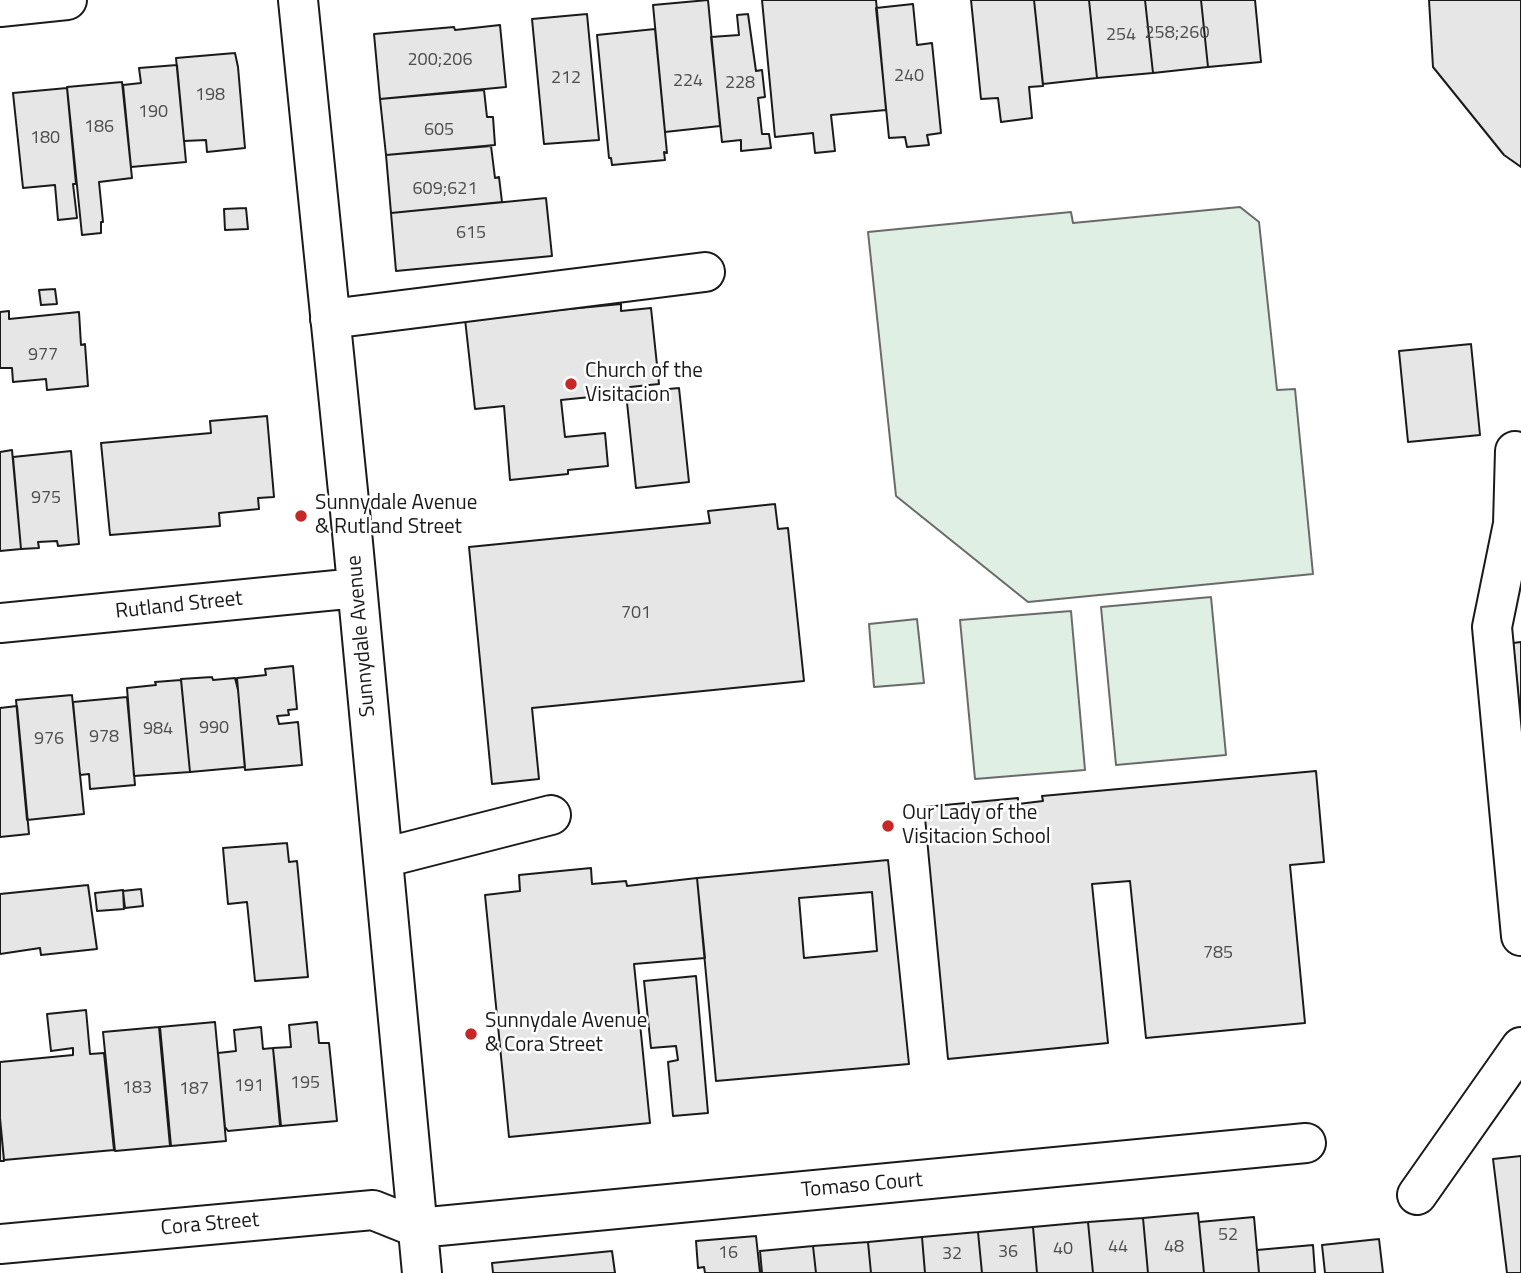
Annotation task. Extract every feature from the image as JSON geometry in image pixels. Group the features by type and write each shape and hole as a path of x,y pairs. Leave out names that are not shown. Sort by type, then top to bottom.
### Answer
{"street":[{"path":"0,6 67,0"},
{"name":"Sunnydale Avenue","path":"298,0 422,1273"},
{"path":"330,319 705,272"},
{"path":"1514,451 1513,524 1492,627 1521,936"},
{"name":"Rutland Street","path":"0,623 357,588"},
{"path":"383,858 551,815"},
{"path":"1417,1195 1521,1047"},
{"name":"Tomaso Court","path":"418,1228 1306,1143"},
{"name":"Cora Street","path":"0,1244 373,1210 418,1228"}],"green space":[{"path":"1240,207 1259,222 1277,390 1295,389 1313,574 1028,602 896,496 868,232 1071,212 1073,223"},
{"path":"1211,597 1226,755 1116,765 1101,607"},
{"path":"1071,611 1085,770 975,779 960,620"},
{"path":"917,619 924,683 874,687 869,624"}],"building":[{"path":"708,0 720,126 665,132 653,5"},
{"path":"762,0 876,0 886,110 831,115 835,151 815,153 813,133 775,137"},
{"path":"971,0 1034,0 1043,86 1029,87 1032,118 1001,122 998,98 981,99"},
{"path":"1034,0 1089,0 1097,78 1043,84"},
{"path":"1089,0 1145,0 1153,73 1097,78"},
{"path":"1145,0 1201,0 1208,67 1153,73"},
{"path":"1201,0 1255,0 1261,62 1208,67"},
{"path":"1429,0 1521,0 1521,167 1504,155 1433,67"},
{"path":"913,4 917,45 932,43 941,133 927,135 929,145 907,147 905,137 889,138 876,8"},
{"path":"587,14 599,140 544,144 532,19"},
{"path":"748,14 756,71 762,70 765,97 758,98 762,134 769,134 771,148 741,151 741,140 722,142 711,37 739,35 737,15"},
{"path":"500,25 506,87 380,99 374,34"},
{"path":"655,29 667,153 664,152 665,160 612,165 609,158 597,35"},
{"path":"235,53 245,148 207,152 206,140 184,141 176,58"},
{"path":"177,65 186,162 131,167 123,85 141,83 139,68"},
{"path":"122,82 132,178 99,182 103,222 101,233 82,235 67,87"},
{"path":"67,88 77,218 58,220 55,185 23,188 13,93"},
{"path":"484,90 487,117 493,117 495,145 386,155 380,99"},
{"path":"491,146 495,178 499,177 502,202 391,213 386,155"},
{"path":"546,198 552,256 396,271 391,213"},
{"path":"246,208 248,229 225,230 224,209"},
{"path":"55,289 57,304 41,305 39,290"},
{"path":"621,304 621,311 651,308 659,384 630,387 630,393 561,400 565,437 605,433 608,466 568,470 568,474 510,480 504,406 475,409 465,319"},
{"path":"9,311 9,319 79,312 88,386 47,390 46,379 13,382 12,368 0,368 0,312"},
{"path":"1471,344 1480,435 1408,442 1399,351"},
{"path":"679,388 689,482 636,488 626,393"},
{"path":"267,416 274,497 258,498 259,509 219,513 220,526 110,535 101,443 211,433 210,421"},
{"path":"12,450 21,549 0,551 0,452"},
{"path":"71,451 79,544 58,546 57,541 38,542 39,548 21,549 13,457"},
{"path":"775,504 778,529 788,528 804,681 532,708 539,779 492,784 469,547 710,523 708,511"},
{"path":"1521,642 1521,724 1513,643"},
{"path":"293,666 297,709 288,710 289,715 277,716 279,724 298,722 302,765 245,770 237,678 266,675 265,669"},
{"path":"212,677 213,680 235,678 245,767 190,772 181,679"},
{"path":"181,680 190,772 134,776 127,688"},
{"path":"72,695 84,814 27,820 16,700"},
{"path":"127,697 135,785 90,789 89,774 80,775 73,702"},
{"path":"17,706 29,834 0,837 0,708"},
{"path":"1316,771 1324,862 1290,865 1305,1023 1146,1038 1130,881 1092,884 1108,1043 948,1059 924,807 1018,798 1018,804 1043,801 1042,796"},
{"path":"287,843 289,862 297,861 308,977 255,981 247,902 228,904 223,848"},
{"path":"888,860 909,1064 716,1081 697,878","holes":["872,892 877,951 804,958 799,898"]},
{"path":"591,868 592,884 626,881 627,886 697,878 705,958 634,964 650,1123 509,1137 485,895 520,891 519,875"},
{"path":"88,885 97,949 41,955 40,948 0,954 0,894"},
{"path":"141,889 143,906 125,908 123,891"},
{"path":"123,890 124,909 97,911 95,893"},
{"path":"696,976 708,1113 673,1116 668,1062 678,1060 676,1046 651,1048 644,981"},
{"path":"86,1010 90,1054 104,1053 114,1150 4,1160 0,1118 0,1062 73,1055 73,1048 51,1051 47,1014"},
{"path":"215,1022 226,1141 171,1146 160,1027"},
{"path":"317,1022 319,1043 329,1043 337,1121 281,1126 273,1048 291,1047 289,1025"},
{"path":"159,1027 170,1146 115,1151 103,1032"},
{"path":"261,1027 263,1049 273,1048 280,1126 228,1131 225,1127 218,1053 236,1051 234,1030"},
{"path":"0,1118 4,1161 0,1161"},
{"path":"1521,1156 1521,1273 1507,1273 1493,1159"},
{"path":"1198,1213 1204,1273 1148,1273 1143,1218"},
{"path":"1254,1217 1259,1273 1204,1273 1199,1222"},
{"path":"1143,1218 1148,1273 1093,1273 1088,1222"},
{"path":"1088,1222 1093,1273 1037,1273 1033,1227"},
{"path":"1033,1227 1037,1273 982,1273 978,1232"},
{"path":"978,1232 982,1273 925,1273 922,1237"},
{"path":"756,1236 760,1273 705,1273 704,1267 698,1268 696,1241"},
{"path":"922,1237 925,1273 871,1273 868,1242"},
{"path":"1379,1239 1383,1273 1325,1273 1322,1245"},
{"path":"868,1242 871,1273 816,1273 813,1246"},
{"path":"1313,1245 1315,1273 1259,1273 1257,1250"},
{"path":"813,1246 816,1273 762,1273 760,1251"},
{"path":"612,1251 615,1273 493,1273 492,1263"}],"place":[{"name":"Church of the Visitacion","path":"571,384"},
{"name":"Sunnydale Avenue & Rutland Street","path":"301,516"},
{"name":"Our Lady of the Visitacion School","path":"888,826"},
{"name":"Sunnydale Avenue & Cora Street","path":"471,1034"}]}
